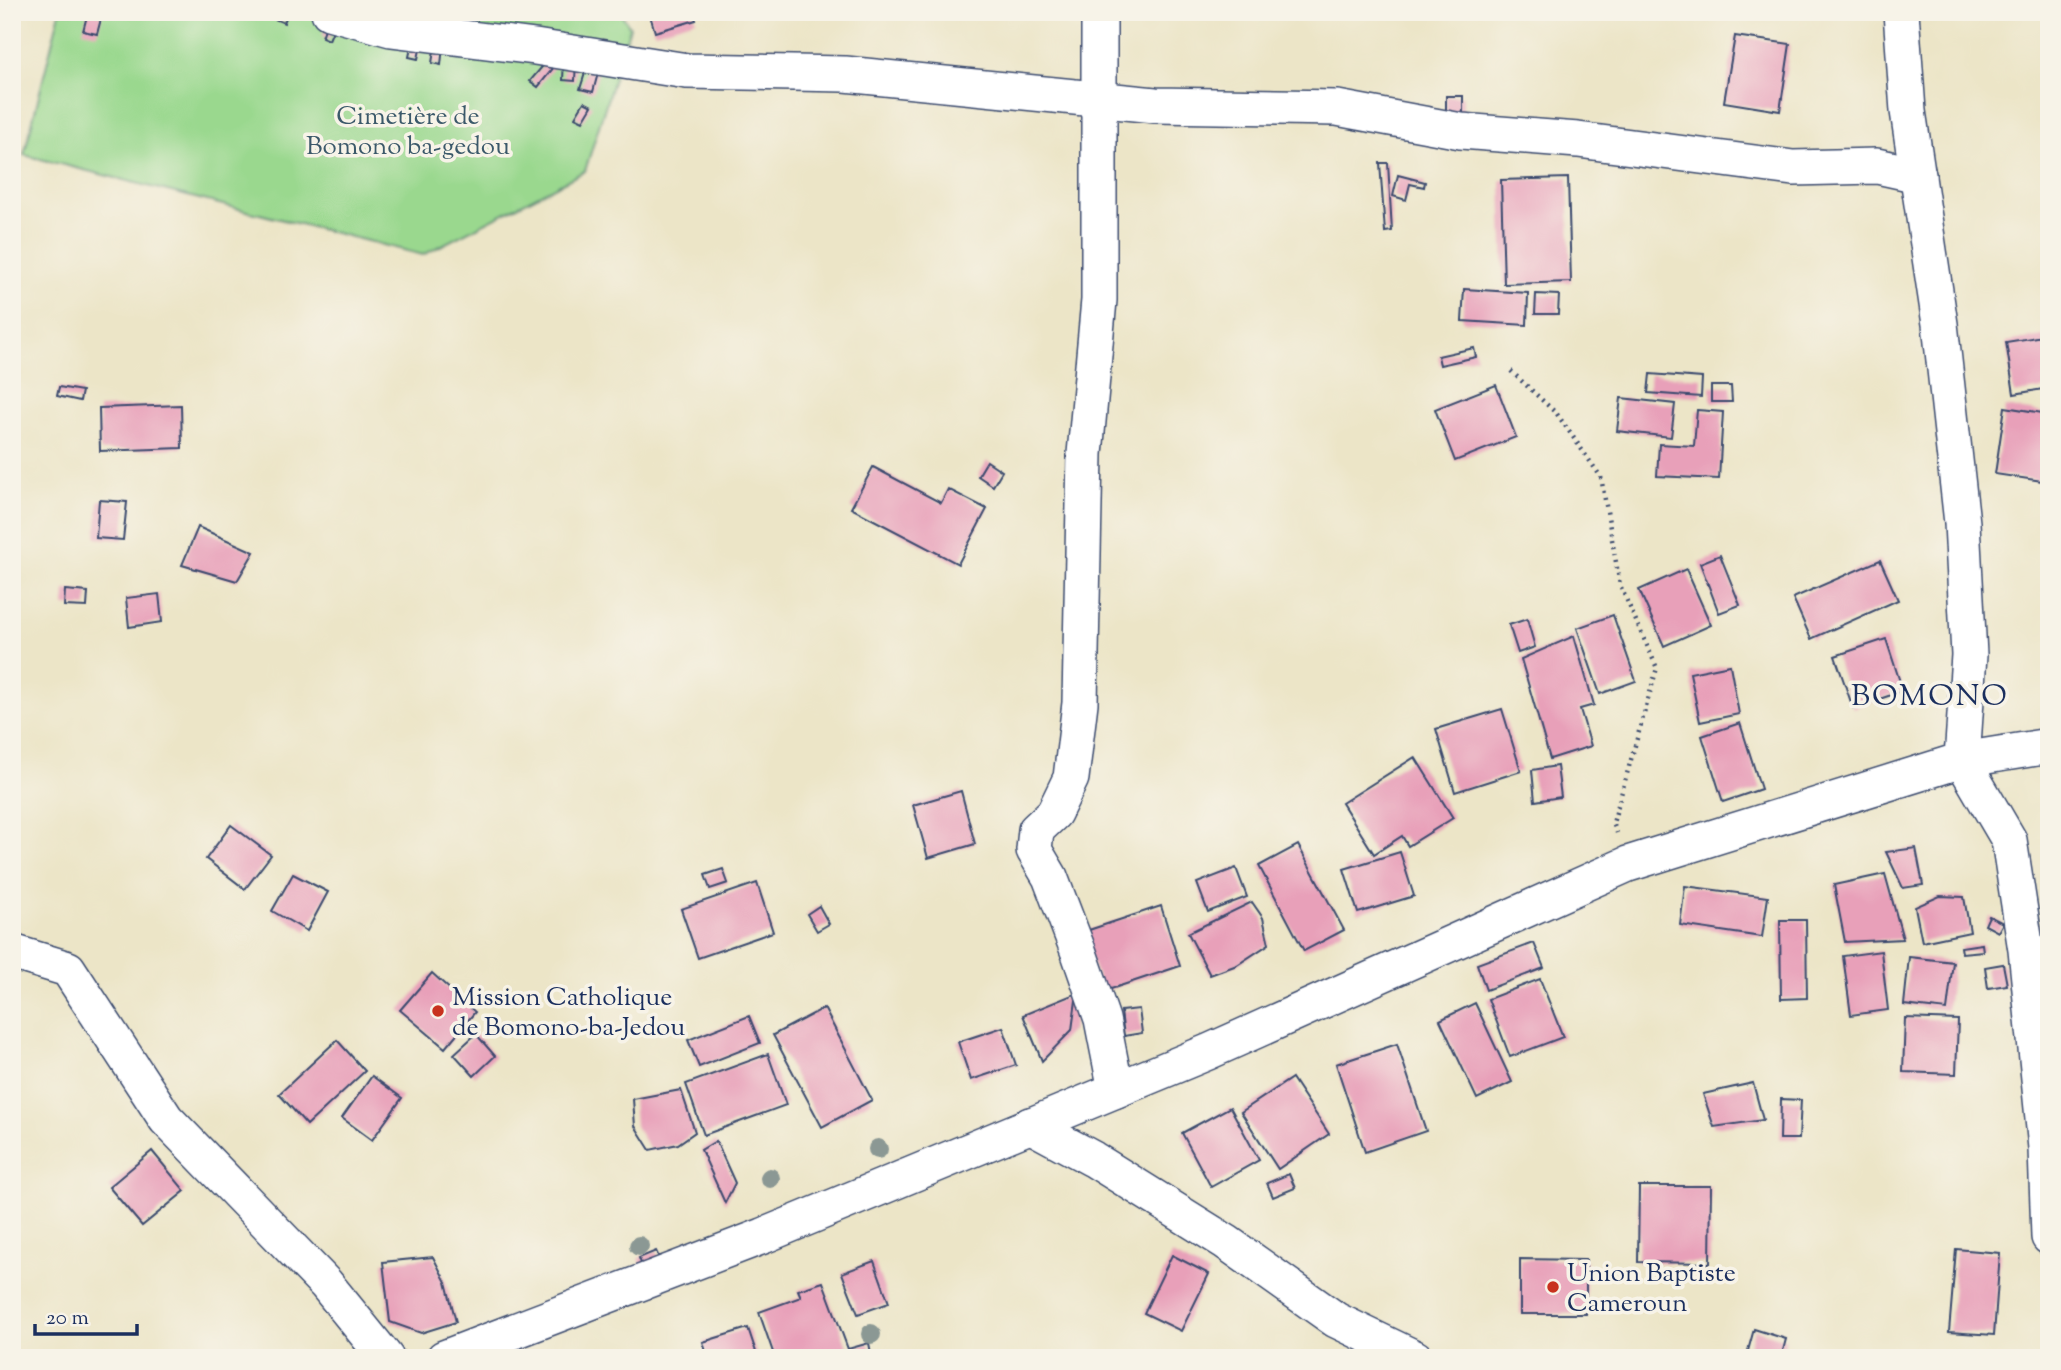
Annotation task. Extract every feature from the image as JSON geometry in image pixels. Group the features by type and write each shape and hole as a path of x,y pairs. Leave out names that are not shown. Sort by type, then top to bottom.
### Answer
{"street":[{"path":"329,12 391,29 524,45 687,71 845,74 1155,105 1337,108 1461,131 1578,140 1780,167 1877,166 1918,175"},
{"path":"1099,12 1099,300 1085,454 1080,703 1072,778 1054,813 1036,830 1034,850 1050,877 1079,953 1101,1018 1116,1090"},
{"path":"1901,12 1908,111 1940,324 1962,523 1969,655 1962,760 2009,840 2026,950 2045,1135 2049,1237"},
{"path":"444,1358 763,1236 1116,1090 1628,864 1962,760 2049,746"},
{"path":"12,952 68,969 166,1119 326,1284 386,1358"},
{"path":"1031,1125 1093,1159 1226,1242 1336,1320 1415,1358"}],"path":[{"path":"1511,371 1557,414 1601,477 1620,585 1657,668 1613,822 1628,864"}],"green space":[{"name":"Cimetière de Bomono ba-gedou","path":"60,12 620,12 630,27 585,171 423,255 24,155"}],"building":[{"path":"88,12 102,15 97,34 83,31"},
{"path":"272,12 288,12 284,23 270,17"},
{"path":"649,12 693,12 696,20 655,32"},
{"path":"328,20 336,23 329,40 322,37"},
{"path":"1735,36 1790,44 1780,111 1724,102"},
{"path":"413,38 422,40 418,59 409,57"},
{"path":"435,44 443,46 441,65 432,63"},
{"path":"552,55 559,61 538,87 530,81"},
{"path":"564,59 576,59 575,81 563,80"},
{"path":"586,70 598,73 593,92 580,89"},
{"path":"1446,96 1463,96 1463,115 1446,114"},
{"path":"584,102 592,106 583,121 575,117"},
{"path":"1380,163 1388,163 1392,231 1385,232"},
{"path":"1398,175 1425,182 1424,187 1410,184 1406,200 1393,196"},
{"path":"1568,178 1571,282 1504,284 1501,180"},
{"path":"1464,289 1528,293 1527,325 1462,321"},
{"path":"1536,294 1559,295 1558,314 1535,314"},
{"path":"2049,335 2049,388 2014,394 2006,342"},
{"path":"1474,348 1476,357 1440,365 1438,356"},
{"path":"1650,374 1702,378 1701,397 1648,393"},
{"path":"1496,385 1516,437 1455,461 1435,409"},
{"path":"1711,386 1731,386 1732,402 1711,402"},
{"path":"59,387 82,391 80,401 57,396"},
{"path":"1621,398 1675,404 1671,437 1617,431"},
{"path":"181,405 182,448 100,451 99,408"},
{"path":"2005,407 2049,414 2049,482 1995,474"},
{"path":"1697,410 1723,412 1719,479 1657,476 1659,444 1694,446"},
{"path":"987,461 1002,471 993,486 978,476"},
{"path":"873,467 941,503 948,489 987,509 958,564 851,508"},
{"path":"99,500 127,502 123,540 96,538"},
{"path":"2044,506 2049,506 2049,541 2047,541"},
{"path":"198,527 254,552 237,581 182,565"},
{"path":"1720,555 1740,605 1719,613 1700,563"},
{"path":"1880,560 1898,600 1811,639 1793,598"},
{"path":"1686,569 1711,625 1664,646 1639,590"},
{"path":"65,590 88,592 87,607 64,606"},
{"path":"159,594 162,622 129,627 126,598"},
{"path":"1613,615 1636,681 1600,694 1577,628"},
{"path":"1527,619 1535,647 1518,653 1509,625"},
{"path":"1574,636 1594,705 1580,709 1591,746 1550,759 1521,659"},
{"path":"1886,639 1903,691 1853,708 1835,656"},
{"path":"1730,665 1739,714 1700,722 1690,673"},
{"path":"1502,709 1521,771 1455,792 1436,729"},
{"path":"1740,723 1761,789 1723,802 1702,736"},
{"path":"1415,757 1453,818 1408,846 1402,836 1374,854 1342,803"},
{"path":"1557,766 1561,797 1535,801 1532,770"},
{"path":"961,791 975,844 928,858 913,805"},
{"path":"231,825 271,855 245,889 206,859"},
{"path":"1298,845 1344,930 1304,951 1259,866"},
{"path":"1916,848 1923,885 1903,888 1886,852"},
{"path":"1400,852 1414,896 1358,913 1344,869"},
{"path":"1236,868 1247,897 1208,912 1197,883"},
{"path":"723,869 728,883 710,889 705,875"},
{"path":"293,874 328,892 307,931 272,911"},
{"path":"1885,874 1903,939 1845,942 1834,885"},
{"path":"757,883 773,932 698,958 681,909"},
{"path":"1685,886 1768,897 1762,937 1680,925"},
{"path":"1940,896 1964,897 1970,932 1922,942 1915,907"},
{"path":"1252,902 1263,918 1269,944 1237,965 1210,975 1188,933"},
{"path":"819,906 829,924 817,931 807,914"},
{"path":"1161,906 1180,966 1102,992 1083,932"},
{"path":"1989,916 2003,923 1998,932 1985,925"},
{"path":"1780,920 1806,920 1807,998 1781,999"},
{"path":"1534,943 1544,968 1486,990 1477,964"},
{"path":"1982,944 1983,951 1962,953 1961,947"},
{"path":"1881,951 1888,1010 1851,1015 1843,956"},
{"path":"1909,957 1953,962 1947,1010 1904,1005"},
{"path":"2003,964 2007,985 1988,988 1985,967"},
{"name":"Mission Catholique de Bomono-ba-Jedou","path":"432,973 475,1012 445,1048 400,1010"},
{"path":"1540,979 1563,1037 1510,1057 1488,999"},
{"path":"1077,993 1072,1030 1042,1061 1023,1015"},
{"path":"1475,1003 1512,1082 1477,1099 1440,1020"},
{"path":"824,1008 872,1100 822,1127 773,1035"},
{"path":"1139,1009 1142,1033 1124,1036 1121,1011"},
{"path":"749,1016 760,1043 699,1067 688,1040"},
{"path":"1905,1018 1958,1020 1956,1074 1903,1072"},
{"path":"1003,1027 1016,1065 971,1080 958,1042"},
{"path":"476,1034 495,1056 474,1076 454,1054"},
{"path":"337,1040 365,1071 307,1125 279,1094"},
{"path":"1397,1044 1426,1131 1365,1152 1336,1064"},
{"path":"768,1054 786,1105 704,1135 686,1084"},
{"path":"372,1076 402,1098 372,1140 342,1118"},
{"path":"1292,1078 1329,1134 1278,1169 1241,1112"},
{"path":"1753,1083 1763,1120 1714,1127 1703,1094"},
{"path":"681,1090 695,1132 678,1144 650,1150 635,1126 633,1099"},
{"path":"1781,1099 1801,1100 1799,1139 1780,1139"},
{"path":"1230,1107 1259,1160 1211,1187 1182,1133"},
{"path":"716,1141 735,1183 725,1203 701,1150"},
{"path":"152,1151 185,1191 142,1226 109,1187"},
{"path":"1289,1174 1295,1188 1273,1197 1267,1183"},
{"path":"1639,1186 1711,1186 1710,1263 1638,1262"},
{"path":"1956,1249 2000,1253 1994,1335 1949,1332"},
{"path":"656,1251 662,1264 644,1271 639,1258"},
{"path":"1172,1255 1209,1274 1181,1331 1144,1313"},
{"path":"433,1257 446,1282 456,1322 421,1333 390,1322 383,1262"},
{"name":"Union Baptiste Cameroun","path":"1520,1259 1586,1260 1586,1314 1520,1314"},
{"path":"874,1261 889,1303 858,1314 842,1273"},
{"path":"823,1282 848,1349 869,1343 872,1358 775,1358 759,1312 801,1297 798,1290"},
{"path":"748,1328 758,1358 708,1358 703,1342"},
{"path":"1754,1329 1786,1339 1781,1358 1746,1358"}],"place":[{"name":"Mission Catholique de Bomono-ba-Jedou","path":"438,1011"},
{"name":"Union Baptiste Cameroun","path":"1553,1287"}],"district":[{"name":"BOMONO","path":"1930,695"}]}
